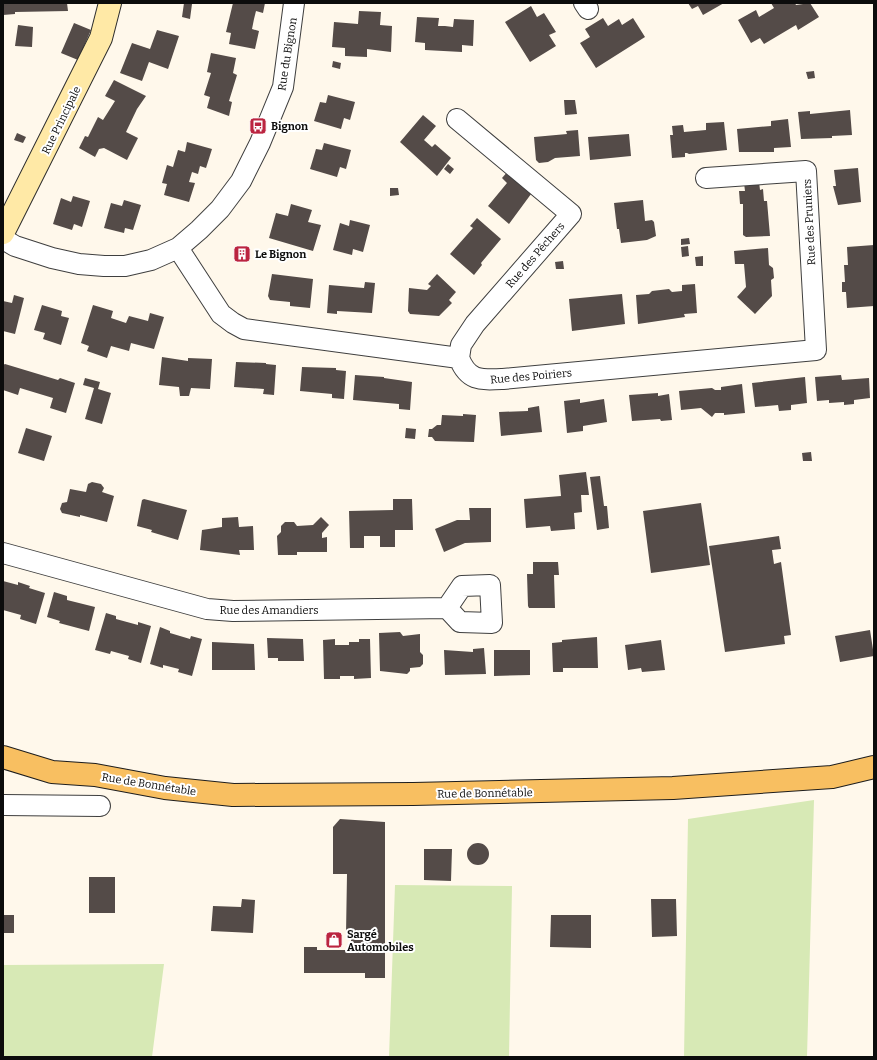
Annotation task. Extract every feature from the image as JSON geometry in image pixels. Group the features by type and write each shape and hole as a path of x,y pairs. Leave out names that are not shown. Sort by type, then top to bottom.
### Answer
{"main road":[{"path":"3,742 95,775"},
{"path":"3,757 52,772 95,775"},
{"name":"Rue de Bonnétable","path":"95,775 165,788 233,795 413,794 673,788 832,777 874,767"}],"street":[{"name":"Rue Principale","path":"3,233 101,38 110,3"},
{"name":"Rue du Bignon","path":"3,238 15,246 52,258 79,264 104,266 125,266 151,260 178,248 220,209 241,181 260,143 283,87 294,3"},
{"name":"Rue des Pêchers","path":"457,119 571,214 475,324 461,345 458,358"},
{"name":"Rue des Pruniers","path":"706,178 806,171 816,350"},
{"path":"178,248 221,314 244,329 458,358"},
{"name":"Rue des Poiriers","path":"458,358 462,367 471,376 482,380 816,350"},
{"name":"Rue des Amandiers","path":"3,553 207,609 233,611 447,608"},
{"path":"3,805 100,806"}],"green space":[{"path":"814,800 807,1057 684,1057 688,819"},
{"path":"395,885 512,886 509,1057 389,1057"},
{"path":"164,964 152,1057 3,1057 3,965"}],"building":[{"path":"3,3 67,3 68,11 15,12 15,14 3,15"},
{"path":"184,3 192,4 190,19 182,17"},
{"path":"233,3 265,3 263,13 256,11 254,19 252,29 259,31 255,49 229,44 231,33 226,32"},
{"path":"688,3 724,3 703,15 698,6 692,9"},
{"path":"771,3 795,3 796,5 810,3 819,17 798,30 796,25 764,44 760,38 751,43 738,20 756,10 759,17 774,8"},
{"path":"531,6 537,17 544,13 556,32 549,35 556,46 530,62 505,22"},
{"path":"359,11 381,12 380,25 392,26 391,52 367,49 367,57 345,56 345,48 332,47 334,22 358,24"},
{"path":"417,17 439,18 438,26 453,27 454,19 474,20 473,46 462,45 462,52 425,50 425,43 415,42"},
{"path":"603,18 608,26 619,19 622,25 633,18 645,37 596,68 580,43 590,37 585,29"},
{"path":"74,23 91,30 78,60 61,53"},
{"path":"18,25 33,27 32,47 15,46"},
{"path":"157,30 179,36 168,69 149,62 142,81 120,73 132,43 150,49"},
{"path":"211,53 236,58 233,73 237,75 229,101 232,102 229,116 207,108 210,97 204,95 211,73 207,72"},
{"path":"333,61 341,63 340,69 332,67"},
{"path":"814,71 815,78 808,79 806,72"},
{"path":"114,80 146,96 137,109 126,132 138,138 127,160 104,148 99,149 95,157 79,148 85,136 88,137 98,117 103,120 115,101 105,96"},
{"path":"328,95 355,102 350,120 344,118 341,129 314,121 320,102 326,103"},
{"path":"564,100 575,100 577,114 565,115"},
{"path":"850,110 852,135 832,136 832,138 801,139 798,112 810,111 810,114"},
{"path":"423,115 436,126 424,140 432,147 435,144 451,158 437,176 400,142"},
{"path":"788,119 791,147 774,148 774,152 739,152 737,129 771,126 771,121"},
{"path":"724,122 727,150 689,154 685,153 685,157 672,158 670,135 673,135 672,126 683,125 684,132 706,130 706,123"},
{"path":"578,130 580,156 555,158 548,162 539,163 536,160 534,137 567,134 566,131"},
{"path":"17,133 26,137 23,143 14,140"},
{"path":"629,134 631,156 590,160 588,137"},
{"path":"187,142 212,149 206,168 200,166 198,174 192,172 189,182 195,183 189,202 164,195 167,184 162,183 167,165 173,167 178,150 185,152"},
{"path":"324,143 351,150 346,169 340,167 337,177 310,169 316,149 322,150"},
{"path":"448,164 454,169 450,174 444,169"},
{"path":"858,168 861,202 838,205 833,186 836,186 834,170"},
{"path":"509,170 534,190 509,224 488,206 507,183 502,178"},
{"path":"759,182 760,190 763,189 764,201 767,201 770,236 746,237 743,235 743,204 740,204 739,191 745,191 744,183"},
{"path":"390,188 398,188 399,195 390,196"},
{"path":"73,196 90,201 82,227 74,224 72,230 53,224 61,198 71,202"},
{"path":"124,200 141,205 133,230 125,228 124,233 104,228 111,203 122,206"},
{"path":"643,200 645,221 652,220 654,222 656,236 647,240 621,243 619,229 617,229 614,203"},
{"path":"291,204 312,210 308,222 321,225 313,251 269,238 276,213 288,216"},
{"path":"477,218 501,239 481,263 482,265 474,275 450,254 473,228 470,226"},
{"path":"350,220 370,225 363,252 353,249 352,255 333,250 340,223 349,226"},
{"path":"689,238 690,244 681,245 681,239"},
{"path":"874,245 874,306 847,308 846,292 842,292 842,282 845,282 844,265 848,265 847,247"},
{"path":"688,246 689,256 682,257 681,247"},
{"name":"Le Bignon","path":"237,247 249,248 247,260 235,259"},
{"path":"768,248 769,265 773,268 774,278 771,280 772,296 755,314 737,297 746,287 744,264 735,264 734,251"},
{"path":"703,256 703,266 696,266 695,257"},
{"path":"563,261 564,269 556,269 555,262"},
{"path":"272,274 313,279 310,308 290,306 290,302 270,300 268,296"},
{"path":"437,274 456,292 449,300 452,303 439,316 410,314 408,311 409,288 427,290 431,286 428,284"},
{"path":"365,282 375,283 372,313 337,311 337,314 327,313 329,285 364,288"},
{"path":"695,284 697,313 684,314 685,317 638,324 636,295 649,294 652,291 669,289 672,292 682,291 682,285"},
{"path":"622,294 625,324 572,331 569,299"},
{"path":"14,295 24,298 15,334 3,331 3,301 12,303"},
{"path":"42,305 62,311 61,316 69,318 61,345 43,339 45,333 34,330"},
{"path":"93,305 113,311 111,318 126,323 129,316 148,321 150,313 164,317 154,349 131,343 129,351 111,346 107,358 87,351 89,346 81,343"},
{"path":"162,357 188,361 188,358 212,359 210,389 191,388 189,396 180,396 179,387 159,385"},
{"path":"236,362 266,363 276,365 274,395 263,394 264,389 234,387"},
{"path":"5,364 58,380 60,378 75,383 66,413 50,408 53,398 20,388 18,395 3,390 3,365"},
{"path":"302,367 336,368 336,370 346,371 344,399 332,398 332,394 300,391"},
{"path":"355,375 384,377 412,382 410,410 399,409 399,404 353,400"},
{"path":"841,375 842,380 869,378 870,398 854,400 854,404 844,405 844,402 829,403 829,400 817,401 815,377"},
{"path":"805,377 807,403 791,405 791,410 779,411 778,405 755,407 752,383"},
{"path":"85,378 100,382 98,389 111,393 102,424 85,419 94,388 83,385"},
{"path":"742,384 745,413 724,415 724,413 715,413 712,417 701,408 681,410 679,391 712,388 715,390 721,390 721,387"},
{"path":"658,393 658,396 669,394 672,420 661,421 660,419 632,421 629,395"},
{"path":"580,399 580,403 604,399 607,422 583,426 583,431 567,433 564,401"},
{"path":"539,406 542,432 501,436 499,412 528,411 528,408"},
{"path":"463,414 476,415 474,442 435,441 432,437 428,437 429,429 432,429 437,425 441,425 442,415 463,416"},
{"path":"26,428 52,436 44,461 18,453"},
{"path":"406,428 416,429 415,439 405,438"},
{"path":"811,452 812,461 803,461 802,453"},
{"path":"586,472 589,495 581,495 582,512 574,513 575,529 551,531 550,526 526,528 524,499 561,496 559,475"},
{"path":"600,476 604,506 607,506 609,528 597,530 590,477"},
{"path":"92,482 101,484 104,488 102,492 114,496 107,522 80,515 80,517 62,513 60,509 62,503 67,502 70,489 86,492 88,484"},
{"path":"144,499 187,510 178,540 137,526 142,500"},
{"path":"393,499 412,499 413,530 395,530 395,547 380,547 380,536 364,536 364,548 350,548 349,511 393,510"},
{"path":"701,503 710,565 651,573 643,511"},
{"path":"469,508 491,508 491,542 465,543 444,552 435,529 457,520 470,520"},
{"path":"238,517 239,527 253,526 254,550 239,550 240,555 200,550 202,530 222,527 222,518"},
{"path":"321,517 329,525 322,533 322,538 327,537 327,552 297,552 297,555 278,555 277,536 281,532 281,526 285,522 294,522 297,526 313,525"},
{"path":"779,536 781,549 772,550 774,564 781,562 791,635 784,636 785,644 725,652 709,546"},
{"path":"533,562 558,562 559,575 554,575 555,608 529,608 528,606 527,574 533,574"},
{"path":"3,581 18,585 18,582 30,586 29,588 45,593 36,624 20,619 21,615 3,610"},
{"path":"54,592 67,596 67,600 95,607 89,631 59,623 60,621 47,617"},
{"path":"106,613 116,616 116,619 138,625 138,622 151,626 141,663 128,659 129,656 111,651 110,654 95,650"},
{"path":"160,627 170,631 170,633 190,639 191,636 202,639 192,676 178,672 179,669 163,665 163,668 150,664"},
{"path":"870,630 874,656 840,662 835,636"},
{"path":"400,632 403,636 420,634 420,652 423,655 423,664 420,667 410,668 410,671 407,674 380,671 379,633"},
{"path":"597,637 598,668 563,668 563,672 553,672 552,643 562,642 562,640"},
{"path":"267,638 303,639 304,661 278,661 278,658 268,658"},
{"path":"335,639 335,645 349,645 349,642 359,642 359,639 370,639 371,678 354,679 354,676 340,676 340,679 324,679 323,640"},
{"path":"661,640 665,670 642,672 641,668 628,670 625,645"},
{"path":"212,642 254,644 255,670 212,670"},
{"path":"484,648 486,674 445,675 444,650 473,652 473,649"},
{"path":"494,650 530,650 530,675 494,676"},
{"path":"340,819 385,822 385,978 365,978 365,973 304,973 304,947 317,947 317,950 351,950 351,934 346,934 347,874 333,874 333,827"},
{"path":"478,843 482,844 488,850 488,858 482,864 478,865 474,864 468,858 467,854 468,850 474,844"},
{"path":"424,849 452,849 451,881 424,880"},
{"path":"89,877 115,877 115,913 89,913"},
{"path":"242,899 255,900 253,933 211,931 213,906 241,907"},
{"path":"651,899 676,899 677,936 652,937"},
{"path":"3,915 14,915 14,933 3,933"},
{"path":"551,915 591,915 591,948 550,947"}],"place":[{"name":"Bignon","path":"258,126"},
{"name":"Le Bignon","path":"242,254"},
{"name":"Sargé Automobiles","path":"334,940"}]}
